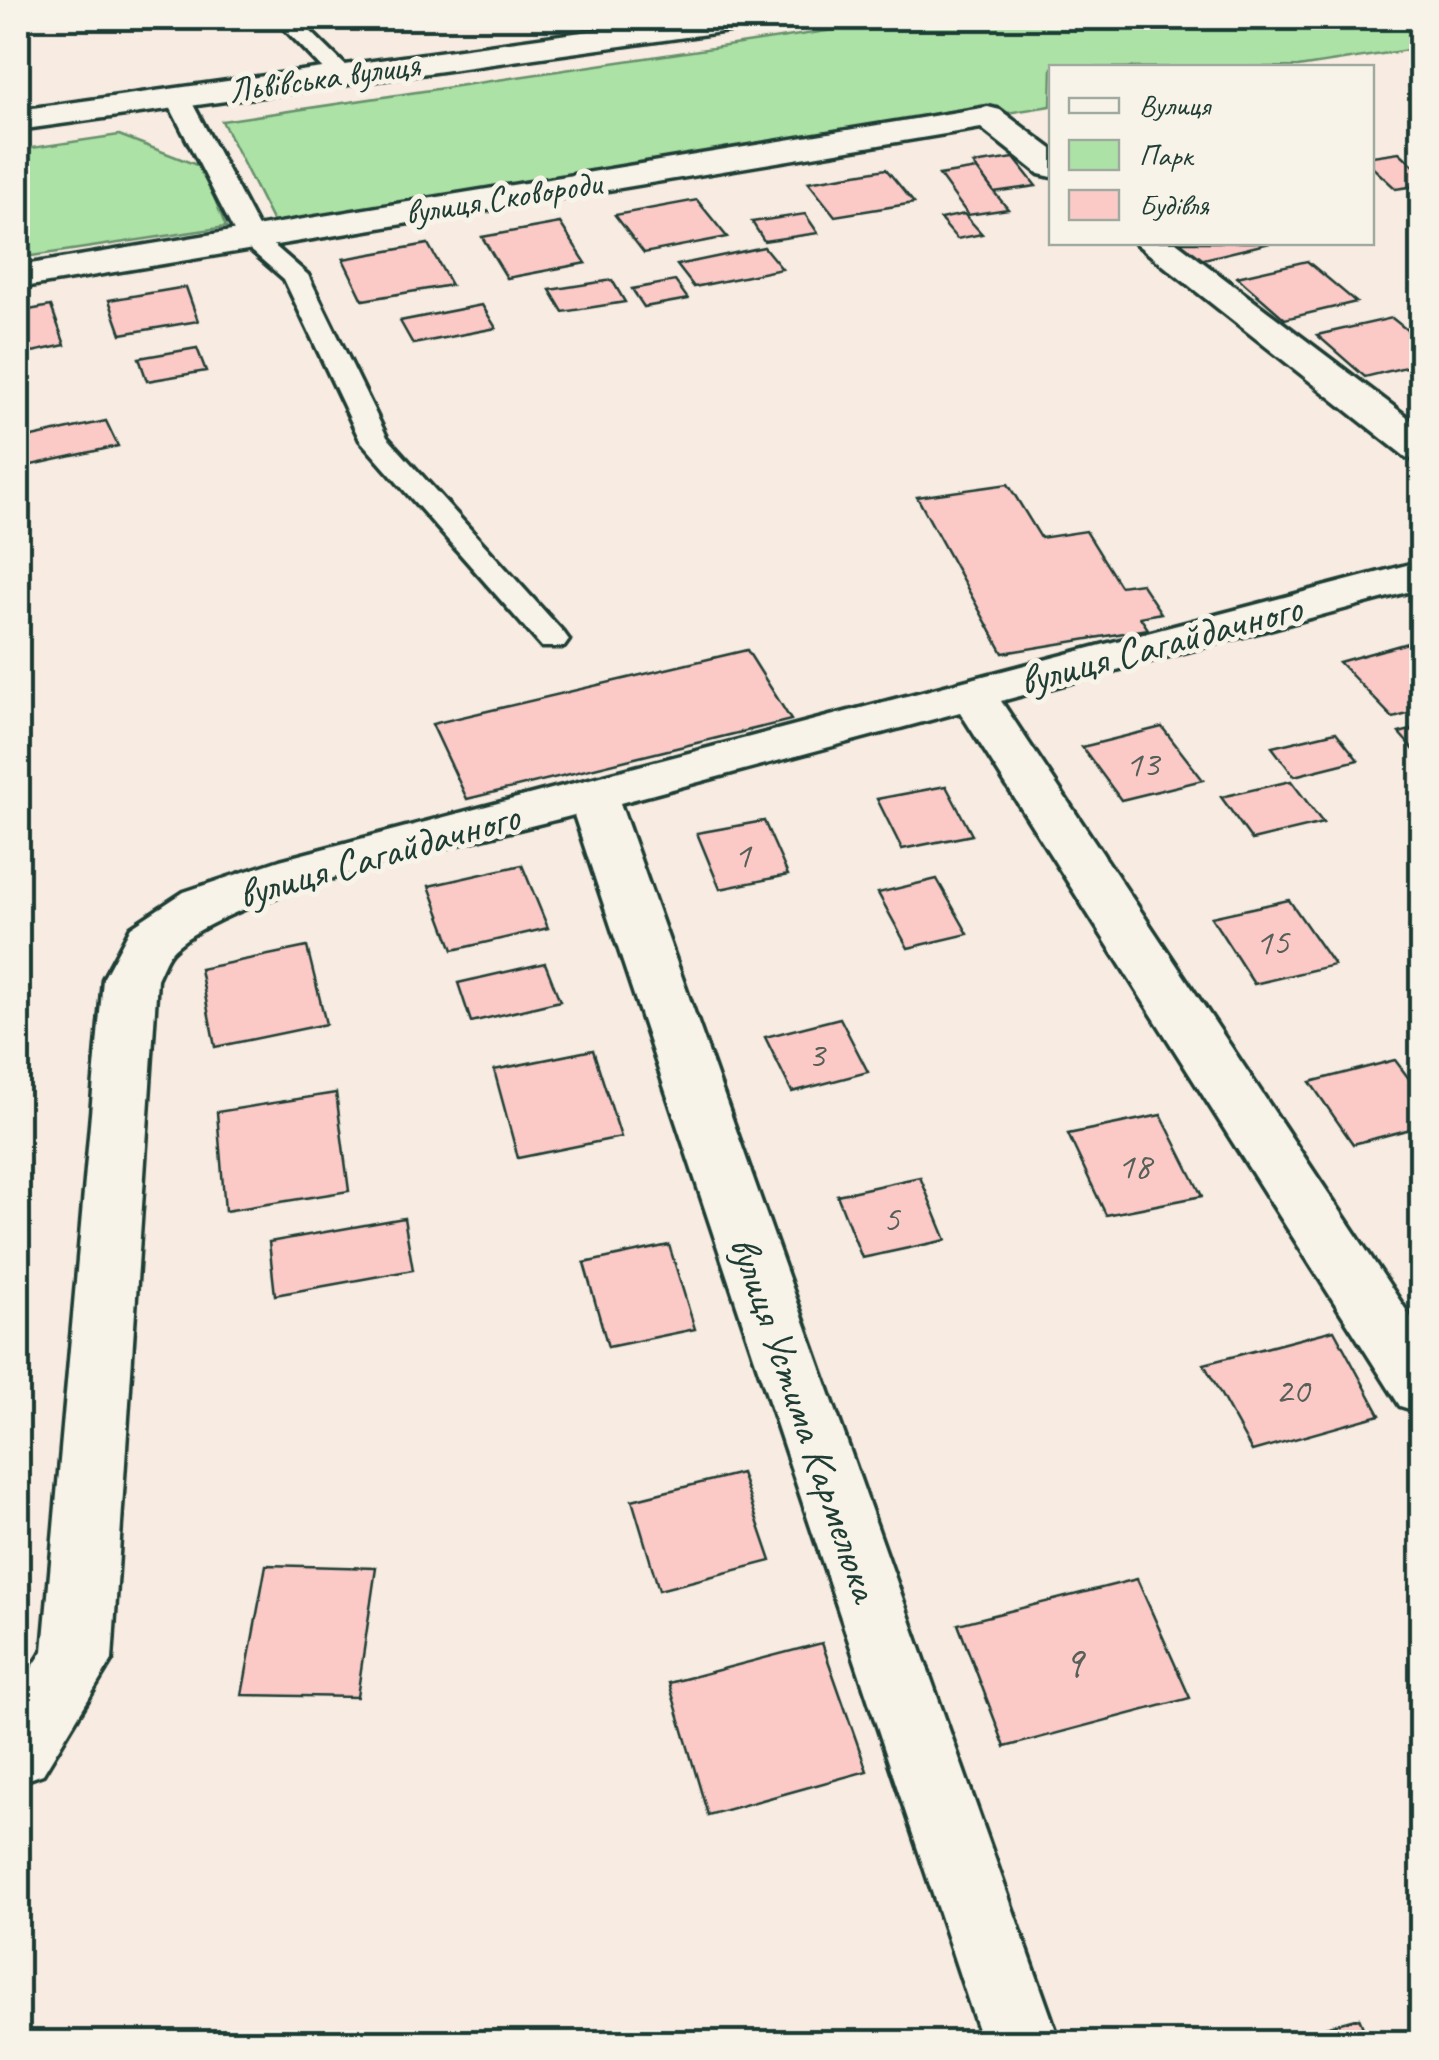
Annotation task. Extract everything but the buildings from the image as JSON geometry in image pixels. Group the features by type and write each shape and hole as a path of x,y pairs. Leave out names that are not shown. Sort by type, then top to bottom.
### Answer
{"street":[{"name":"Львівська вулиця","path":"18,120 750,18"},
{"name":"вулиця Сковороди","path":"18,276 988,117 1049,164"},
{"path":"1156,245 1422,449"},
{"name":"вулиця Сагайдачного","path":"18,1750 77,1660 130,979 150,940 202,906 298,872 1422,574"},
{"path":"972,693 1422,1388"},
{"name":"вулиця Устима Кармелюка","path":"592,794 1021,2042"}],"lane":[{"path":"285,18 341,74"},
{"path":"177,97 250,239 295,275 374,440 553,640"}],"green space":[{"path":"914,18 1421,18 1421,48 1311,65 1049,65 1049,106 276,228 222,121"},
{"path":"119,135 202,167 226,227 18,258 18,150"}]}
